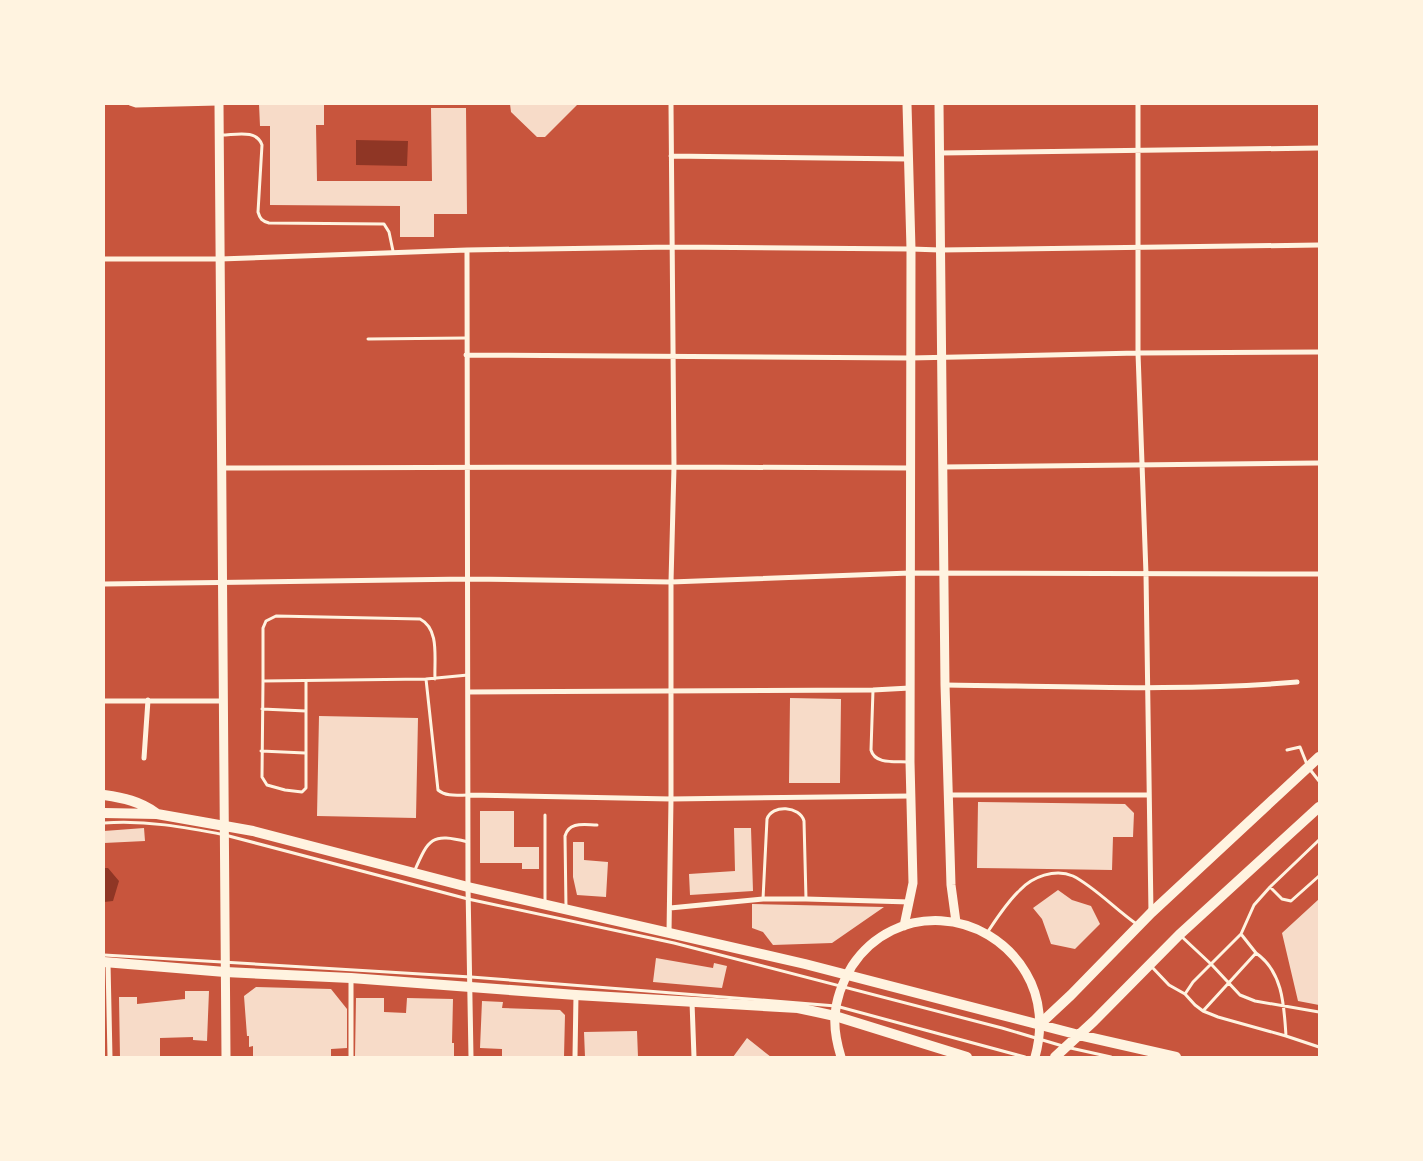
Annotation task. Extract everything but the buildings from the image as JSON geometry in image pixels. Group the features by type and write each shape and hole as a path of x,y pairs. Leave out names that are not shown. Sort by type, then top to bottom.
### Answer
{"main road":[{"path":"219,104 226,1057"},
{"path":"904,926 913,883 910,762 911,249 907,104"},
{"path":"939,104 941,467 945,685 951,884 956,922"},
{"path":"1040,1024 1150,913 1319,756"},
{"path":"104,795 125,798 143,804 157,814"},
{"path":"1055,1057 1179,935 1319,807"},
{"path":"104,813 157,814 225,831 253,831 468,887 805,964 1079,1035 1176,1057"},
{"path":"841,1057 836,1039 836,1011 846,976 857,959 870,945 886,934 904,926 930,921 956,922 986,933 1004,946 1020,962 1038,1002 1040,1024 1035,1057"},
{"path":"105,960 225,967 351,978 471,982 576,995 836,1011 967,1057"}],"street":[{"path":"669,932 671,582 674,467 671,104"},
{"path":"1138,104 1138,353 1146,574 1150,913"},
{"path":"940,153 1319,148"},
{"path":"671,156 908,159"},
{"path":"104,259 220,259 393,251 673,247 940,250 1319,245"},
{"path":"467,250 468,899 471,1057"},
{"path":"466,354 910,358 1138,353 1319,352"},
{"path":"941,467 1142,466 1319,462"},
{"path":"222,468 910,468"},
{"path":"104,584 468,579 671,582 910,573 1319,574"},
{"path":"945,685 1148,687 1254,686 1297,682"},
{"path":"468,692 873,690 910,688"},
{"path":"144,758 148,700"},
{"path":"104,701 224,701"},
{"path":"469,795 671,800 911,796"},
{"path":"948,795 1149,795"},
{"path":"670,908 763,899 910,902"},
{"path":"105,960 110,1057"},
{"path":"351,978 351,1057"},
{"path":"576,995 576,1057"},
{"path":"692,1002 694,1057"}],"lane":[{"path":"130,104 136,106 219,104"},
{"path":"219,135 251,135 256,136 260,140 262,146 258,212 264,222 384,224 389,232 393,251"},
{"path":"368,339 466,338"},
{"path":"306,682 306,788 302,792 267,785 262,777 261,751 263,628 266,622 276,616 420,619 426,622 434,633 435,679"},
{"path":"263,682 426,680 468,675"},
{"path":"426,680 438,790 442,794 447,795 469,795"},
{"path":"873,690 873,755 876,759 910,762"},
{"path":"262,709 306,711"},
{"path":"1287,750 1300,747 1308,767 1319,781"},
{"path":"261,751 306,753"},
{"path":"763,899 767,819 773,810 778,809 794,810 802,816 806,899"},
{"path":"545,815 545,904"},
{"path":"104,823 148,823 225,831 468,899 674,943 842,986 1066,1048 1111,1057"},
{"path":"566,909 567,830 571,826 576,825 597,825"},
{"path":"413,873 424,850 438,838 446,837 469,842"},
{"path":"1185,994 1192,982 1212,965 1240,934 1254,906 1270,887 1319,840"},
{"path":"986,933 1020,889 1035,878 1052,873 1071,876 1088,886 1138,926"},
{"path":"1270,887 1282,899 1291,900 1319,876"},
{"path":"1240,934 1256,953 1264,958 1278,979 1284,1006 1286,1036"},
{"path":"1179,935 1212,965 1240,995 1255,1001 1319,1012"},
{"path":"1203,1011 1256,953"},
{"path":"1149,965 1169,985 1185,994 1203,1011 1236,1023 1319,1046"},
{"path":"225,967 471,982 836,1011 1026,1057"}],"shaded area":[{"path":"356,140 408,141 407,166 356,165"},
{"path":"104,868 108,868 119,881 113,901 104,902"}]}
